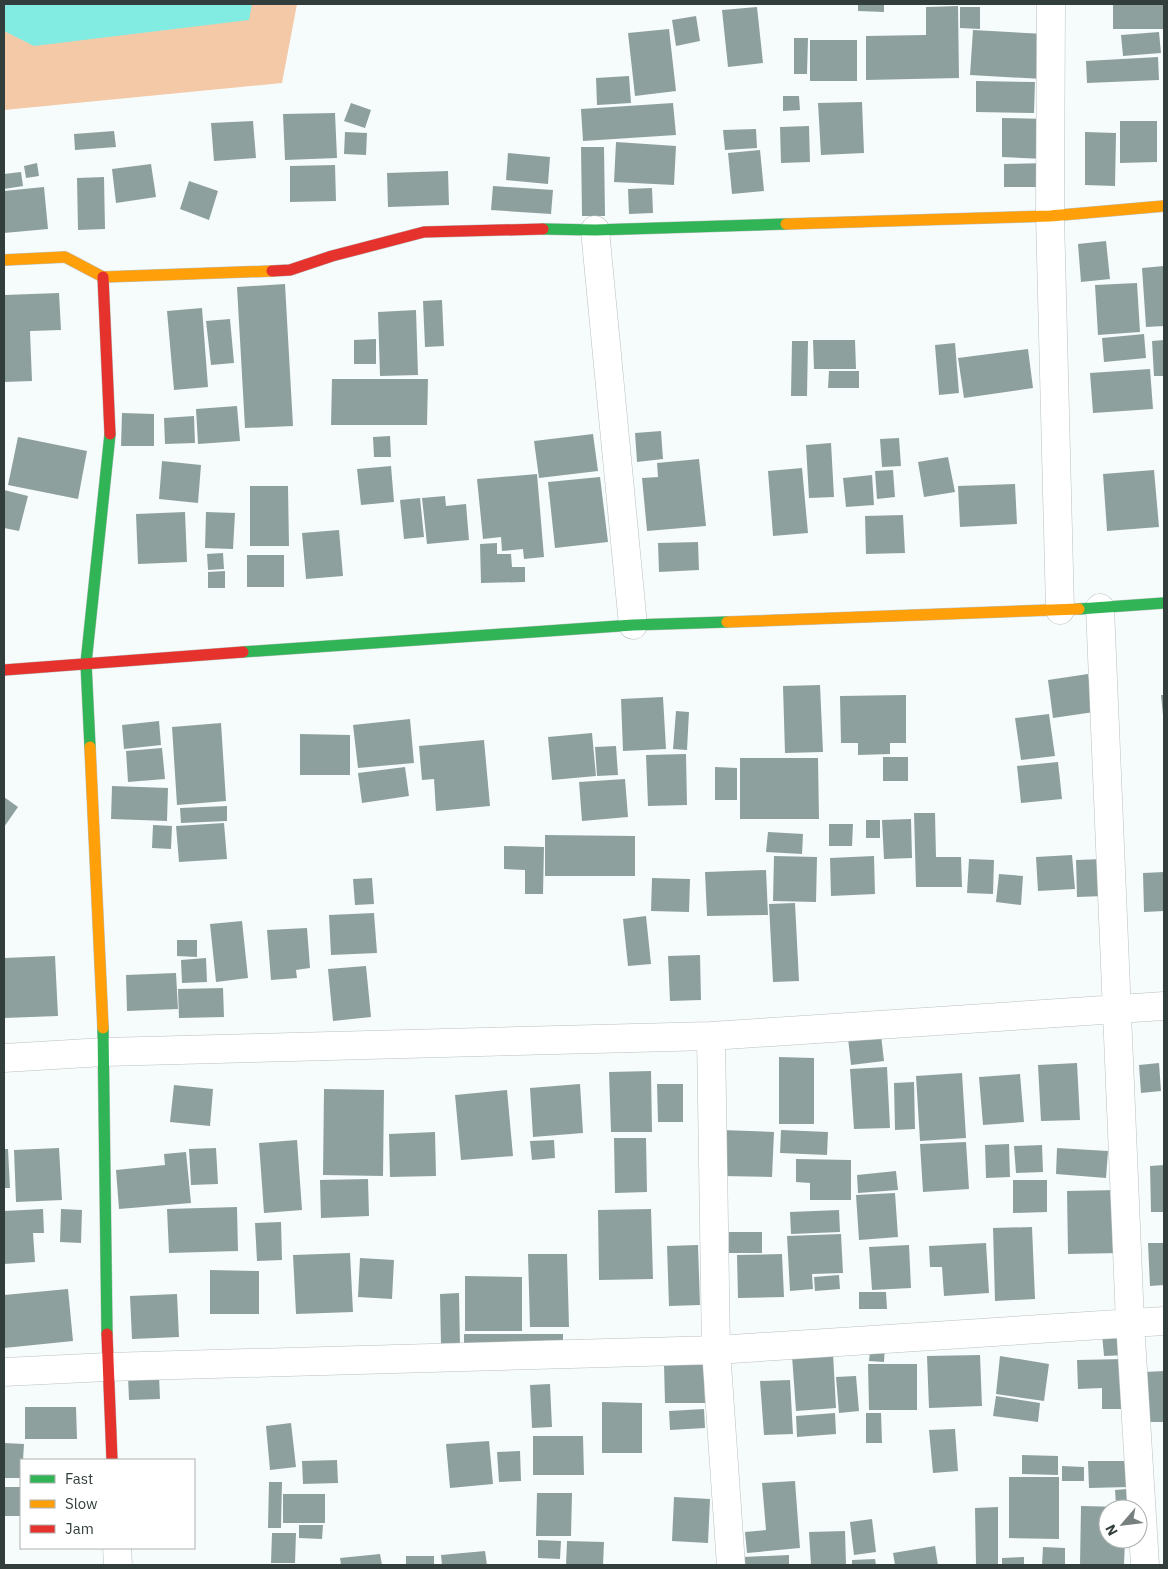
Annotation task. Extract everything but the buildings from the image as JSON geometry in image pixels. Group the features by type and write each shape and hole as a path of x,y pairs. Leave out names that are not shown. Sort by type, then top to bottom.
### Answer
{"street":[{"path":"1051,4 1050,216 1060,610"},
{"path":"4,260 64,257 103,277 290,270 332,256 424,232 516,229 594,230 1050,216 1164,206"},
{"path":"594,230 633,625"},
{"path":"103,277 111,428 86,663 104,1052 107,1366 112,1459"},
{"path":"4,670 633,625 1060,610 1164,603"},
{"path":"1100,608 1130,1322 1145,1565"},
{"path":"4,1058 104,1052 711,1036 1164,1006"},
{"path":"711,1036 716,1350 731,1565"},
{"path":"4,1372 107,1366 716,1350 1164,1321"},
{"path":"117,1549 118,1565"}],"shaded area":[{"path":"4,4 297,4 282,83 4,110"}],"water":[{"path":"4,4 252,4 249,20 34,46 4,31"}],"traffic: fast":[{"path":"543,229 595,230 786,224"},
{"path":"90,747 86,663 110,434"},
{"path":"1079,609 1164,603"},
{"path":"243,652 633,625 727,622"},
{"path":"103,1028 107,1334"}],"traffic: slow":[{"path":"786,224 1050,216 1164,206"},
{"path":"4,260 65,257 103,277 272,271"},
{"path":"727,622 1079,609"},
{"path":"90,747 103,1028"}],"traffic: jam":[{"path":"272,271 290,270 332,256 424,232 543,229"},
{"path":"103,277 110,434"},
{"path":"4,670 243,652"},
{"path":"107,1334 112,1459"}]}
